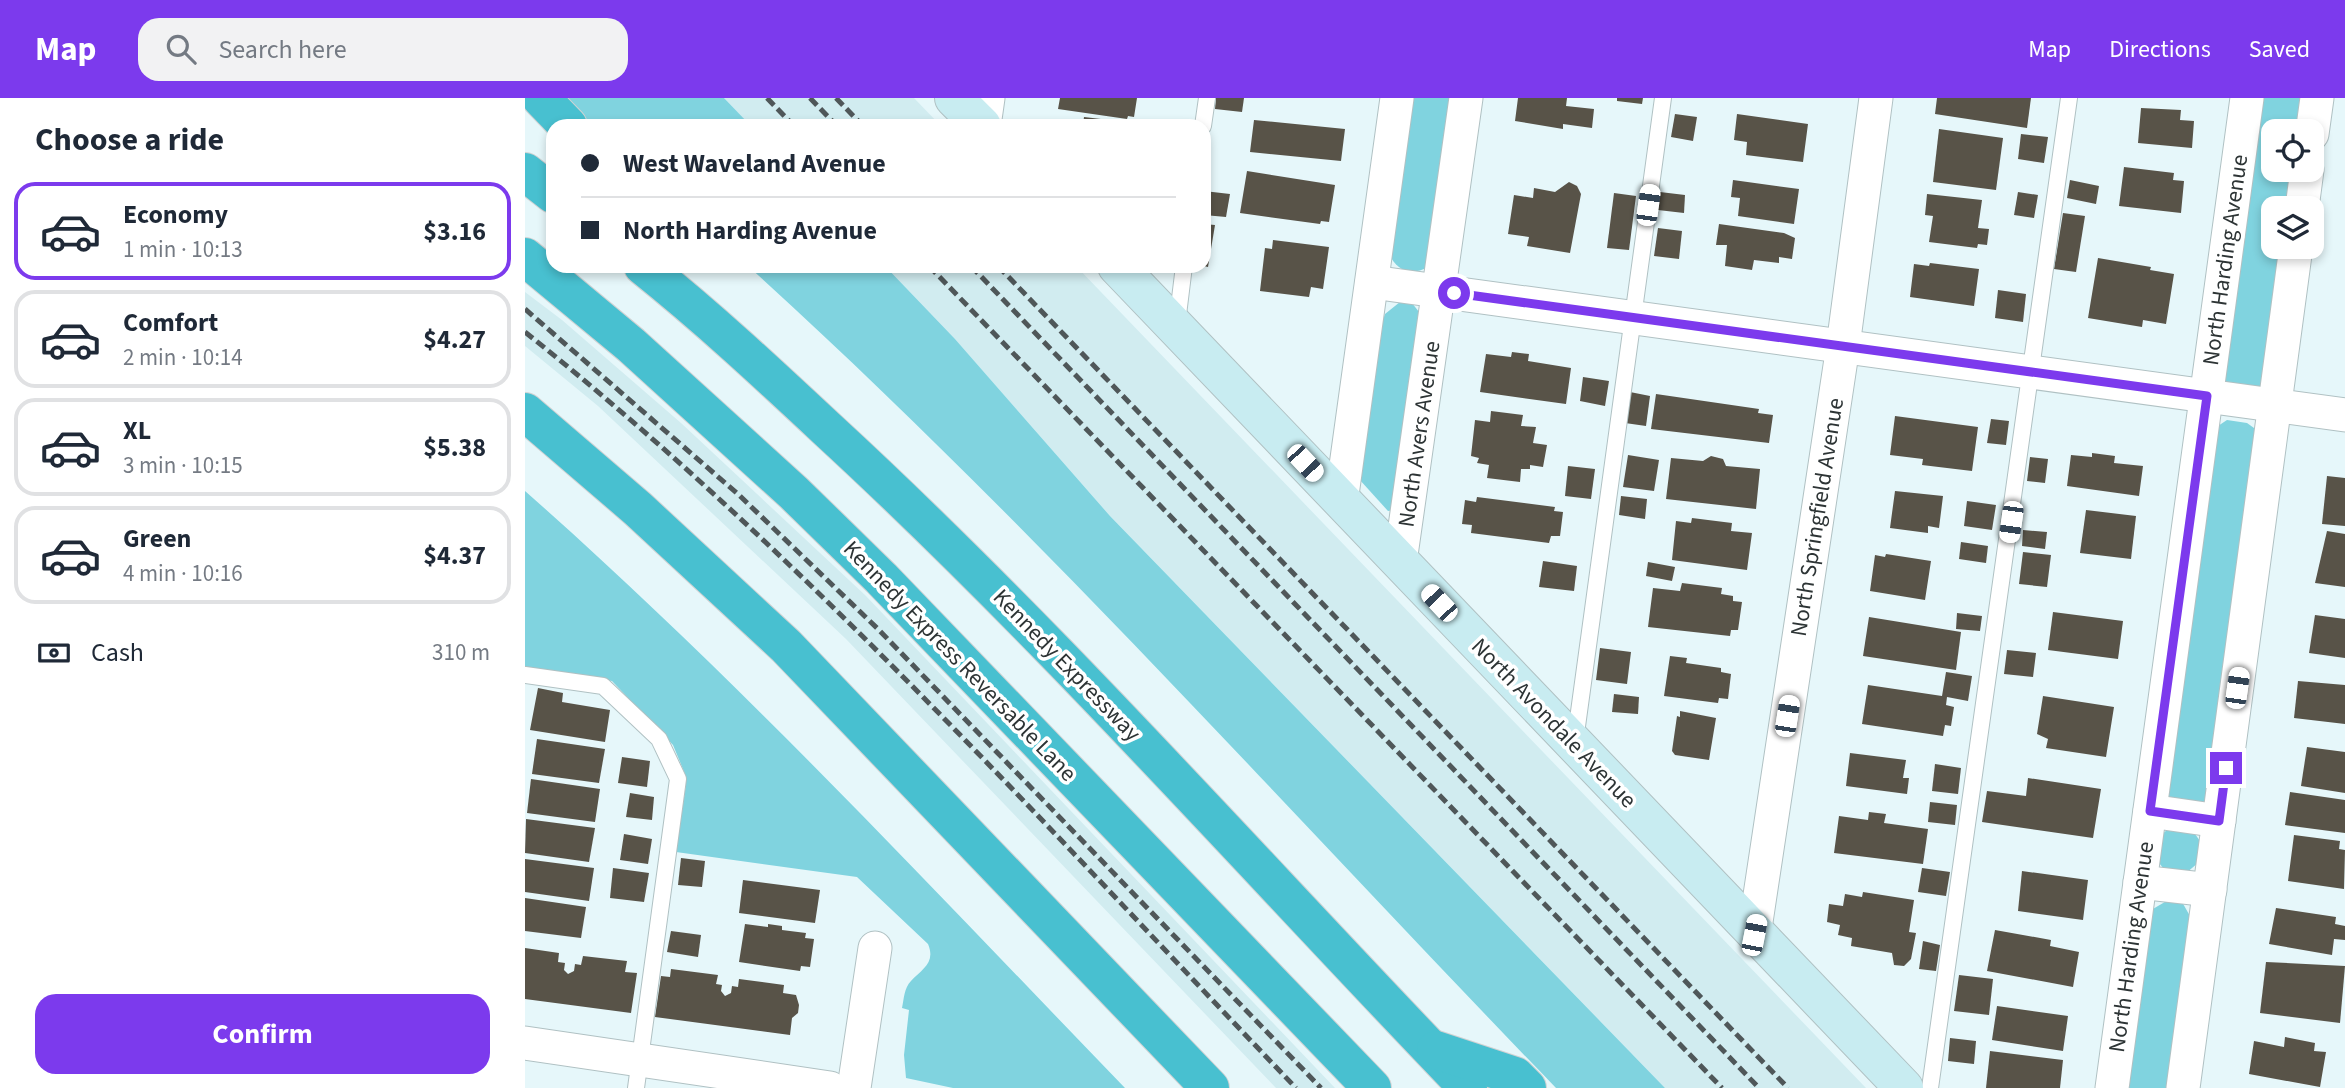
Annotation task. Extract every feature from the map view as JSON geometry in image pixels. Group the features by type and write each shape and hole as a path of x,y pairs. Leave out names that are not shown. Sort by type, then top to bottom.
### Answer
{"highway":[{"path":"541,98 561,119"},
{"path":"525,172 546,188"},
{"name":"Kennedy Express Reversable Lane","path":"525,257 631,345 794,493 872,569 1372,1088"},
{"name":"Kennedy Expressway","path":"652,273 702,313 891,488 1042,637 1468,1088"},
{"path":"682,273 702,313"},
{"path":"525,412 638,509 786,646 1210,1088"},
{"path":"1430,1048 1515,1076 1527,1088"}],"street":[{"path":"954,98 976,119"},
{"path":"984,119 988,98"},
{"path":"1342,502 1397,98"},
{"name":"North Avers Avenue","path":"1401,562 1466,98"},
{"name":"North Springfield Avenue","path":"1754,935 1843,346 1876,98"},
{"name":"North Harding Avenue","path":"2112,1088 2247,98"},
{"path":"2314,119 2317,98"},
{"path":"2183,1088 2294,259"},
{"name":"North Avondale Avenue","path":"1125,273 1754,935 1904,1088"},
{"path":"1373,282 2345,415"},
{"path":"2150,811 2219,821"},
{"path":"2140,882 2210,890"},
{"path":"854,1088 875,948"},
{"path":"525,1044 638,1074 830,1088"}],"lane":[{"path":"1204,119 1207,98"},
{"path":"1574,744 1663,98"},
{"path":"1930,1088 2033,372 2069,98"},
{"path":"1177,327 1183,273"},
{"path":"525,675 603,686 659,739 678,779 638,1074"}],"shaded area":[{"path":"564,98 724,98 744,119 586,119"},
{"path":"724,98 914,98 934,119 744,119"},
{"path":"1409,98 1458,98 1428,267 1415,271 1399,267 1388,251"},
{"path":"2257,98 2305,98 2302,119 2261,119 2261,182 2294,182 2293,196 2261,196 2261,259 2284,259 2265,379 2258,389 2228,388 2222,380"},
{"path":"756,273 892,273 955,339 1110,516 1665,1088 1556,1088 1159,670 957,464"},
{"path":"892,273 1083,273 1866,1088 1665,1088 1110,516 955,339"},
{"path":"525,292 562,320 681,423 865,595 1335,1088 1276,1088 846,639 598,406 525,346"},
{"path":"1400,302 1412,303 1419,312 1395,510 1388,511 1359,479 1380,328 1385,314"},
{"path":"2227,420 2247,423 2254,428 2256,438 2206,800 2196,807 2183,808 2166,795 2218,426"},
{"path":"525,491 604,562 756,709 905,859 1125,1088 953,1088 906,1078 904,1055 909,1010 902,1008 909,984 929,961 928,944 857,877 676,852 686,784 685,774 673,745 612,681 525,667"},
{"path":"2167,830 2195,834 2200,841 2198,863 2186,873 2164,869 2159,863 2161,835"},
{"path":"2170,899 2182,902 2194,923 2173,1088 2120,1088 2146,913"}],"building":[{"path":"1060,98 1137,98 1134,117 1128,116 1127,119 1058,109"},
{"path":"1216,98 1244,98 1242,112 1215,109"},
{"path":"1518,98 1567,98 1566,106 1594,109 1592,128 1563,124 1563,129 1515,121"},
{"path":"1617,98 1643,98 1642,104 1617,101"},
{"path":"1937,98 2031,98 2027,128 1935,114"},
{"path":"2141,108 2181,110 2180,120 2194,121 2192,148 2138,143"},
{"path":"1675,114 1697,117 1693,141 1671,137"},
{"path":"1737,114 1808,124 1803,162 1746,155 1747,142 1734,140"},
{"path":"1254,120 1345,129 1341,161 1250,152"},
{"path":"1939,129 2003,138 1996,190 1933,182"},
{"path":"2021,134 2048,137 2044,163 2018,159"},
{"path":"2124,167 2174,173 2173,180 2184,181 2181,213 2119,206"},
{"path":"1247,171 1335,185 1329,222 1321,221 1320,224 1240,213"},
{"path":"1733,180 1799,189 1794,224 1738,216 1740,198 1731,197"},
{"path":"2070,180 2099,186 2096,204 2067,198"},
{"path":"1569,182 1577,186 1581,194 1570,253 1527,246 1529,237 1508,234 1514,195 1533,198 1534,188 1555,192"},
{"path":"1211,192 1230,194 1226,217 1211,216"},
{"path":"1660,192 1685,195 1684,213 1658,210"},
{"path":"2018,192 2038,195 2034,218 2014,215"},
{"path":"1614,193 1636,196 1629,250 1607,248"},
{"path":"1927,194 1982,200 1978,228 1989,229 1987,245 1978,244 1977,248 1929,242 1933,216 1925,215"},
{"path":"2063,213 2085,216 2076,272 2054,269"},
{"path":"1719,224 1784,233 1795,238 1792,259 1779,257 1779,263 1754,260 1752,270 1725,266 1727,245 1716,245"},
{"path":"1211,225 1215,225 1211,249"},
{"path":"1658,228 1682,231 1679,259 1654,256"},
{"path":"1273,240 1329,247 1323,289 1311,287 1309,297 1260,291 1265,248 1272,249"},
{"path":"2098,258 2151,267 2150,270 2174,274 2166,324 2143,320 2142,327 2088,318"},
{"path":"1930,263 1979,269 1974,306 1910,297 1914,264 1929,266"},
{"path":"1998,290 2026,294 2023,322 1995,318"},
{"path":"1512,352 1529,354 1528,361 1571,368 1566,404 1480,392 1486,354 1511,357"},
{"path":"1583,377 1609,381 1605,406 1580,401"},
{"path":"1630,392 1650,396 1646,426 1625,423"},
{"path":"1656,394 1759,409 1758,413 1773,415 1769,443 1651,429"},
{"path":"1491,411 1523,415 1521,426 1536,427 1533,443 1547,445 1543,467 1530,465 1530,469 1521,469 1520,482 1487,478 1489,465 1477,463 1479,458 1471,456 1475,420 1490,422"},
{"path":"1895,416 1978,427 1972,471 1922,465 1923,459 1890,455"},
{"path":"1991,419 2009,421 2006,445 1987,443"},
{"path":"2092,453 2115,456 2114,463 2143,466 2139,496 2067,486 2071,455 2092,457"},
{"path":"1628,455 1659,460 1654,491 1623,487"},
{"path":"1711,456 1723,459 1726,466 1760,469 1756,509 1666,499 1671,458 1703,461"},
{"path":"2030,457 2048,459 2045,483 2027,481"},
{"path":"1568,466 1595,469 1591,499 1565,496"},
{"path":"2327,476 2345,478 2345,526 2322,524"},
{"path":"1895,491 1943,496 1939,528 1928,526 1928,533 1890,528"},
{"path":"1621,496 1647,499 1645,519 1619,515"},
{"path":"1477,497 1555,507 1554,511 1563,512 1560,536 1551,536 1549,543 1471,533 1472,525 1462,524 1465,500 1476,502"},
{"path":"1967,501 1996,505 1992,530 1964,526"},
{"path":"2086,510 2136,516 2131,559 2080,553"},
{"path":"1692,518 1732,523 1731,531 1752,533 1747,570 1672,560 1676,521 1691,523"},
{"path":"2023,530 2047,532 2045,549 2022,546"},
{"path":"2327,531 2345,534 2345,587 2315,583"},
{"path":"1961,542 1988,546 1986,563 1959,559"},
{"path":"2023,552 2051,555 2047,587 2019,584"},
{"path":"1886,554 1931,561 1925,600 1870,591 1875,555 1885,557"},
{"path":"1543,561 1577,566 1574,591 1539,587"},
{"path":"1648,562 1675,567 1672,581 1646,576"},
{"path":"1682,583 1722,588 1721,594 1733,596 1733,601 1742,602 1738,630 1731,630 1730,636 1648,627 1653,588 1680,591"},
{"path":"2053,612 2123,621 2118,659 2048,650"},
{"path":"1957,613 1982,616 1980,631 1956,629"},
{"path":"2315,615 2345,619 2345,658 2309,653"},
{"path":"1869,617 1961,632 1956,670 1863,656"},
{"path":"1600,648 1631,652 1627,684 1596,680"},
{"path":"2007,650 2036,653 2033,677 2004,674"},
{"path":"1670,656 1687,658 1686,663 1721,668 1721,672 1731,674 1728,699 1719,698 1718,703 1664,696"},
{"path":"1946,672 1972,676 1968,701 1947,697 1946,705 1954,707 1951,726 1945,725 1943,736 1862,724 1868,685 1942,696"},
{"path":"2298,681 2345,685 2345,724 2294,718"},
{"path":"538,688 563,693 562,702 610,710 605,742 530,730"},
{"path":"1614,694 1639,697 1638,714 1612,712"},
{"path":"2043,696 2114,707 2106,757 2046,748 2048,739 2037,734"},
{"path":"1680,711 1716,718 1709,760 1675,755 1672,751"},
{"path":"537,739 605,749 599,783 532,774"},
{"path":"2307,747 2345,752 2345,793 2301,786"},
{"path":"1850,753 1906,760 1903,778 1909,778 1907,794 1846,786"},
{"path":"622,757 650,761 647,787 618,783"},
{"path":"1935,764 1961,768 1958,794 1932,791"},
{"path":"2028,778 2101,789 2093,838 1982,822 1987,791 2026,796"},
{"path":"531,779 600,789 595,822 527,813"},
{"path":"2290,792 2345,800 2345,833 2285,825"},
{"path":"630,793 654,797 652,820 626,817"},
{"path":"1930,802 1957,805 1955,825 1928,822"},
{"path":"1869,812 1886,814 1884,823 1928,829 1923,864 1834,853 1839,816 1868,820"},
{"path":"526,819 595,828 589,862 525,853"},
{"path":"624,834 652,839 648,864 620,860"},
{"path":"2294,835 2340,841 2339,849 2345,850 2344,889 2288,881"},
{"path":"681,858 705,861 702,887 678,885"},
{"path":"525,859 594,868 589,901 525,892"},
{"path":"613,868 649,873 644,902 610,898"},
{"path":"1922,868 1950,872 1946,896 1918,892"},
{"path":"2022,871 2088,880 2083,920 2018,911"},
{"path":"743,880 820,890 815,923 739,913"},
{"path":"1863,892 1914,900 1909,932 1916,933 1911,959 1904,966 1894,965 1892,953 1851,946 1852,938 1838,935 1840,925 1827,922 1829,904 1843,906 1845,894 1862,897"},
{"path":"525,898 586,907 581,938 525,931"},
{"path":"2276,908 2336,917 2335,924 2345,926 2345,940 2334,939 2332,955 2269,944"},
{"path":"745,924 782,926 782,930 806,933 805,938 814,939 810,967 801,966 800,971 739,962"},
{"path":"1995,930 2051,940 2050,946 2079,952 2073,987 1987,971"},
{"path":"671,931 701,935 698,957 667,952"},
{"path":"1923,941 1940,945 1936,971 1919,969"},
{"path":"525,948 559,953 558,962 565,963 564,970 568,974 574,971 575,964 581,965 583,956 627,961 625,972 637,973 631,1013 525,999"},
{"path":"2266,962 2345,966 2340,1023 2260,1013"},
{"path":"671,969 718,975 716,984 722,985 721,991 725,996 731,993 732,986 738,987 739,979 784,985 783,993 796,995 799,1005 798,1013 792,1018 790,1035 655,1017 661,976 670,977"},
{"path":"1959,975 1993,979 1989,1015 1954,1011"},
{"path":"1997,1006 2068,1016 2063,1051 1992,1040"},
{"path":"2285,1037 2315,1043 2314,1051 2326,1052 2320,1087 2249,1074 2254,1041 2284,1047"},
{"path":"1950,1038 1976,1041 1974,1064 1948,1061"},
{"path":"1990,1051 2063,1060 2060,1088 1986,1088"}],"railway":[{"path":"767,98 787,119"},
{"path":"810,98 830,119"},
{"path":"836,98 856,119"},
{"path":"936,273 1722,1088"},
{"path":"978,273 1759,1088"},
{"path":"1005,273 1788,1088"},
{"path":"525,309 739,495 878,629 1321,1088"},
{"path":"525,332 629,418 729,508 827,602 1017,794 1296,1088"}],"route":[{"path":"1454,293 2207,396 2150,811 2219,821 2226,768"}]}
